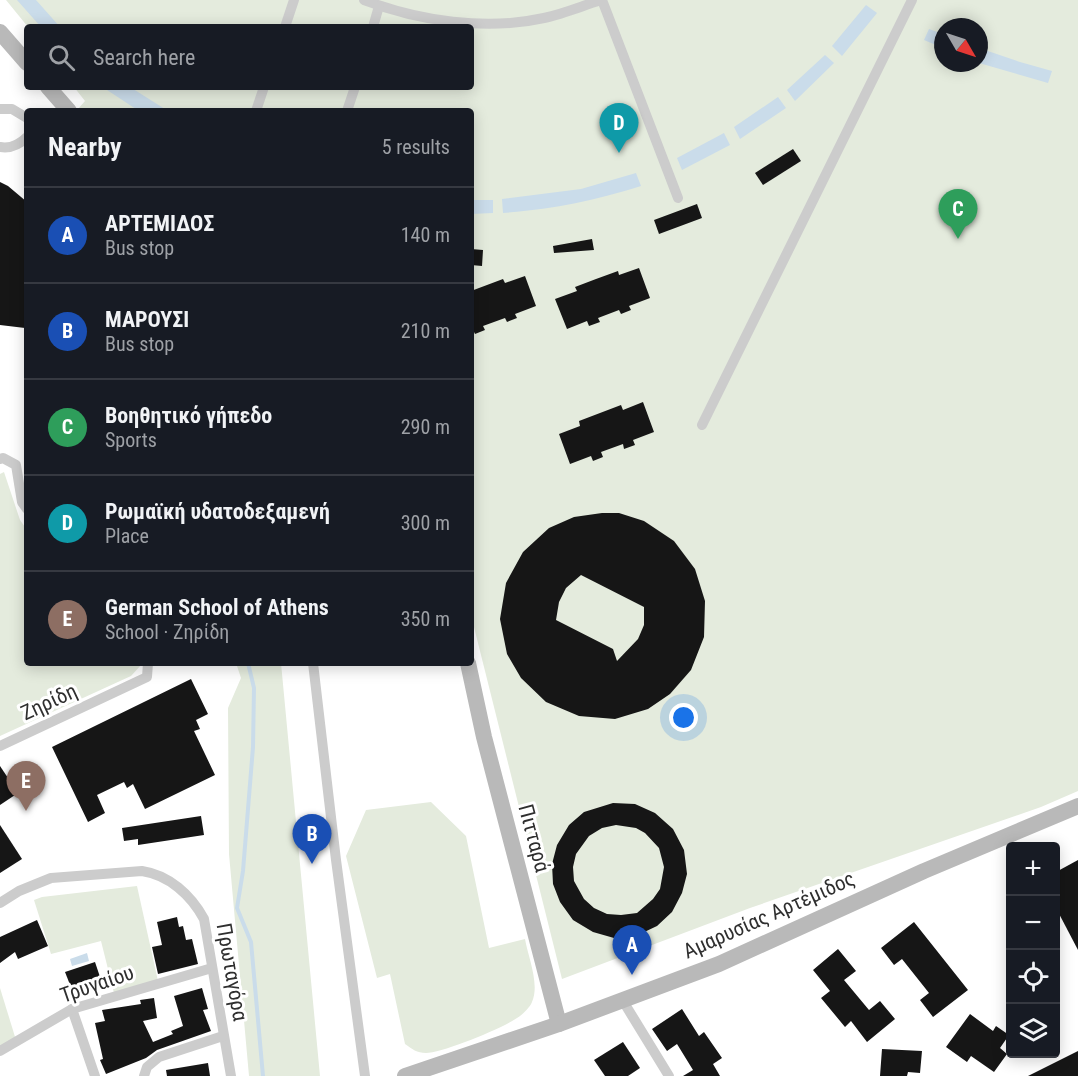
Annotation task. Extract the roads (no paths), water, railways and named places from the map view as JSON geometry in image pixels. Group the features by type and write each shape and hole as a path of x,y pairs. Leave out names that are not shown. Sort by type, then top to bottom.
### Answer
{"main road":[{"path":"0,32 24,60"},
{"path":"51,90 66,108"},
{"name":"Πιτταρά","path":"469,666 484,737 559,1024"},
{"name":"Αμαρυσίας Αρτέμιδος","path":"416,1074 623,1001 748,952 924,871 1078,806"}],"street":[{"path":"286,24 294,0"},
{"path":"364,0 379,6 454,22 481,24 544,18 602,0 678,198"},
{"path":"702,425 912,0"},
{"path":"374,24 379,6"},
{"path":"257,108 263,90"},
{"path":"348,108 354,90"},
{"path":"0,109 12,109 24,115"},
{"path":"0,147 15,146 24,139"},
{"path":"0,459 3,458 16,465 24,504"},
{"name":"Ζηρίδη","path":"0,746 147,677 148,666"},
{"path":"313,666 336,860 366,1076"},
{"name":"Πρωταγόρα","path":"0,903 19,891 51,878 142,872 154,873 166,878 198,908 207,929 231,1076"},
{"name":"Τρυγαίου","path":"0,1052 72,1009 212,968"},
{"path":"623,1001 669,1076"},
{"path":"72,1009 95,1076"},
{"path":"144,1076 147,1067 159,1057 223,1036"}],"water":[{"path":"17,0 36,0 57,24 38,24"},
{"path":"866,5 877,13 842,56 832,46"},
{"path":"929,29 934,31 934,44 924,40"},
{"path":"988,51 1052,71 1048,83 988,66"},
{"path":"825,55 834,63 795,101 787,90"},
{"path":"107,90 135,90 163,108 134,108"},
{"path":"778,97 786,108 740,139 734,127"},
{"path":"724,133 730,145 682,170 677,158"},
{"path":"636,173 641,186 573,204 503,213 502,199 581,189"},
{"path":"474,200 493,200 493,213 474,214"},
{"path":"87,953 89,961 72,966 70,959"}],"waterway":[{"path":"249,666 254,688 253,747 243,871 237,908 251,942 263,1076"}],"place":[{"name":"Ρωμαϊκή υδατοδεξαμενή","path":"619,153"},
{"name":"Βοηθητικό γήπεδο","path":"958,239"},
{"name":"German School of Athens","path":"26,811"},
{"name":"ΜΑΡΟΥΣΙ","path":"312,864"},
{"name":"ΑΡΤΕΜΙΔΟΣ","path":"632,975"}]}
